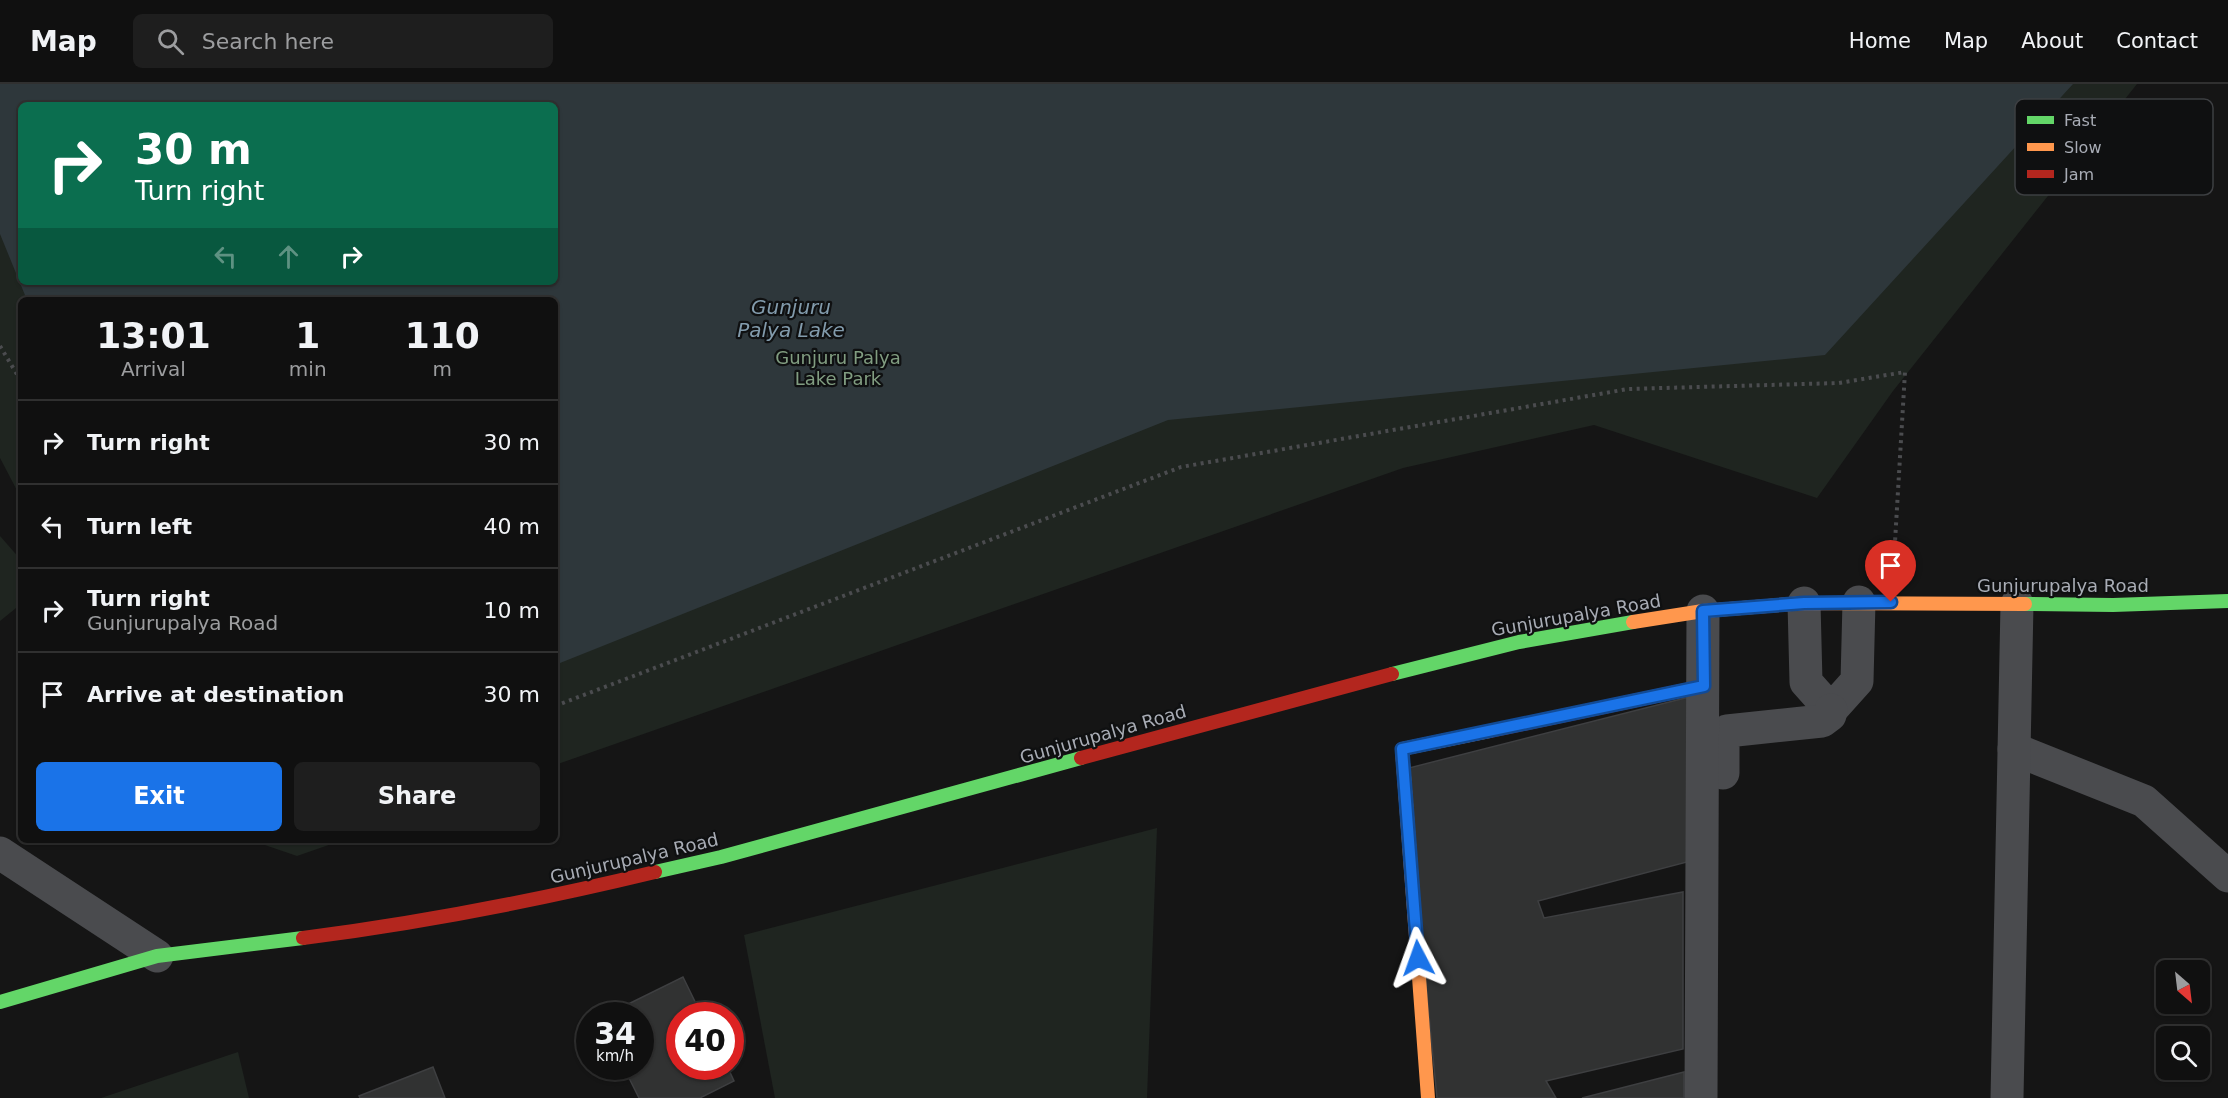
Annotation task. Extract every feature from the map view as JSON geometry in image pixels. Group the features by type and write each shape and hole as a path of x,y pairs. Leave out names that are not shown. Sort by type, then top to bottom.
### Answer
{"street":[{"name":"Gunjurupalya Road","path":"0,1002 157,956 349,932 580,890 732,854 1312,694 1519,642 1591,628 1703,611 1804,603 2113,605 2228,601"},
{"path":"1719,1098 1724,734 1727,731 1822,721 1830,715 1831,710 1857,681 1859,602"},
{"path":"1804,603 1806,682 1831,710"},
{"path":"2007,1098 2017,604"},
{"path":"1701,1098 1703,611"},
{"path":"1428,1098 1402,749 1704,686"},
{"path":"2014,749 2144,801 2228,876"},
{"path":"0,853 157,956"}],"path":[{"path":"0,346 18,376"},
{"path":"558,705 1181,467 1628,389 1839,383 1905,372 1891,602"}],"green space":[{"name":"Gunjuru Palya Lake","path":"0,84 2137,84 2125,99 2015,99 2015,195 2049,195 1893,391 1817,498 1594,425 1403,468 558,764 558,297 18,297 18,492 0,458"},
{"path":"0,536 18,557 18,606 0,621"},
{"path":"1157,828 1147,1098 775,1098 744,935"},
{"path":"259,843 334,843 297,856"},
{"path":"238,1052 249,1098 101,1098"}],"water":[{"name":"Gunjuru Palya Lake","path":"0,84 2073,84 2059,99 2015,99 2015,147 1825,355 1168,420 558,664 558,297 26,297 21,285 558,285 558,102 18,102 18,278 0,234"}],"building":[{"path":"1689,697 1687,862 1538,901 1544,918 1683,892 1683,1049 1546,1081 1556,1098 1437,1098 1405,769"},
{"path":"683,977 695,1002 666,1002 666,1080 734,1081 700,1098 639,1098 630,1080 654,1080 654,1002 632,1002"},
{"path":"433,1067 445,1098 360,1098 359,1096"},
{"path":"1684,1072 1684,1098 1582,1098"}],"traffic: fast":[{"path":"2025,604 2113,605 2228,601"},
{"path":"1392,674 1519,642 1633,622"},
{"path":"655,872 721,857 1081,758"},
{"path":"0,1002 157,956 303,938"}],"traffic: slow":[{"path":"1633,622 1703,611 1804,603 2025,604"},
{"path":"1428,1098 1402,749 1490,731"}],"traffic: jam":[{"path":"1081,758 1392,674"},
{"path":"1490,731 1704,686"},
{"path":"303,938 480,910 655,872"}],"route":[{"path":"1418,958 1402,749 1704,686 1703,611 1804,603 1891,602"}],"park label":[{"name":"Gunjuru Palya Lake Park","path":"838,367"}]}
